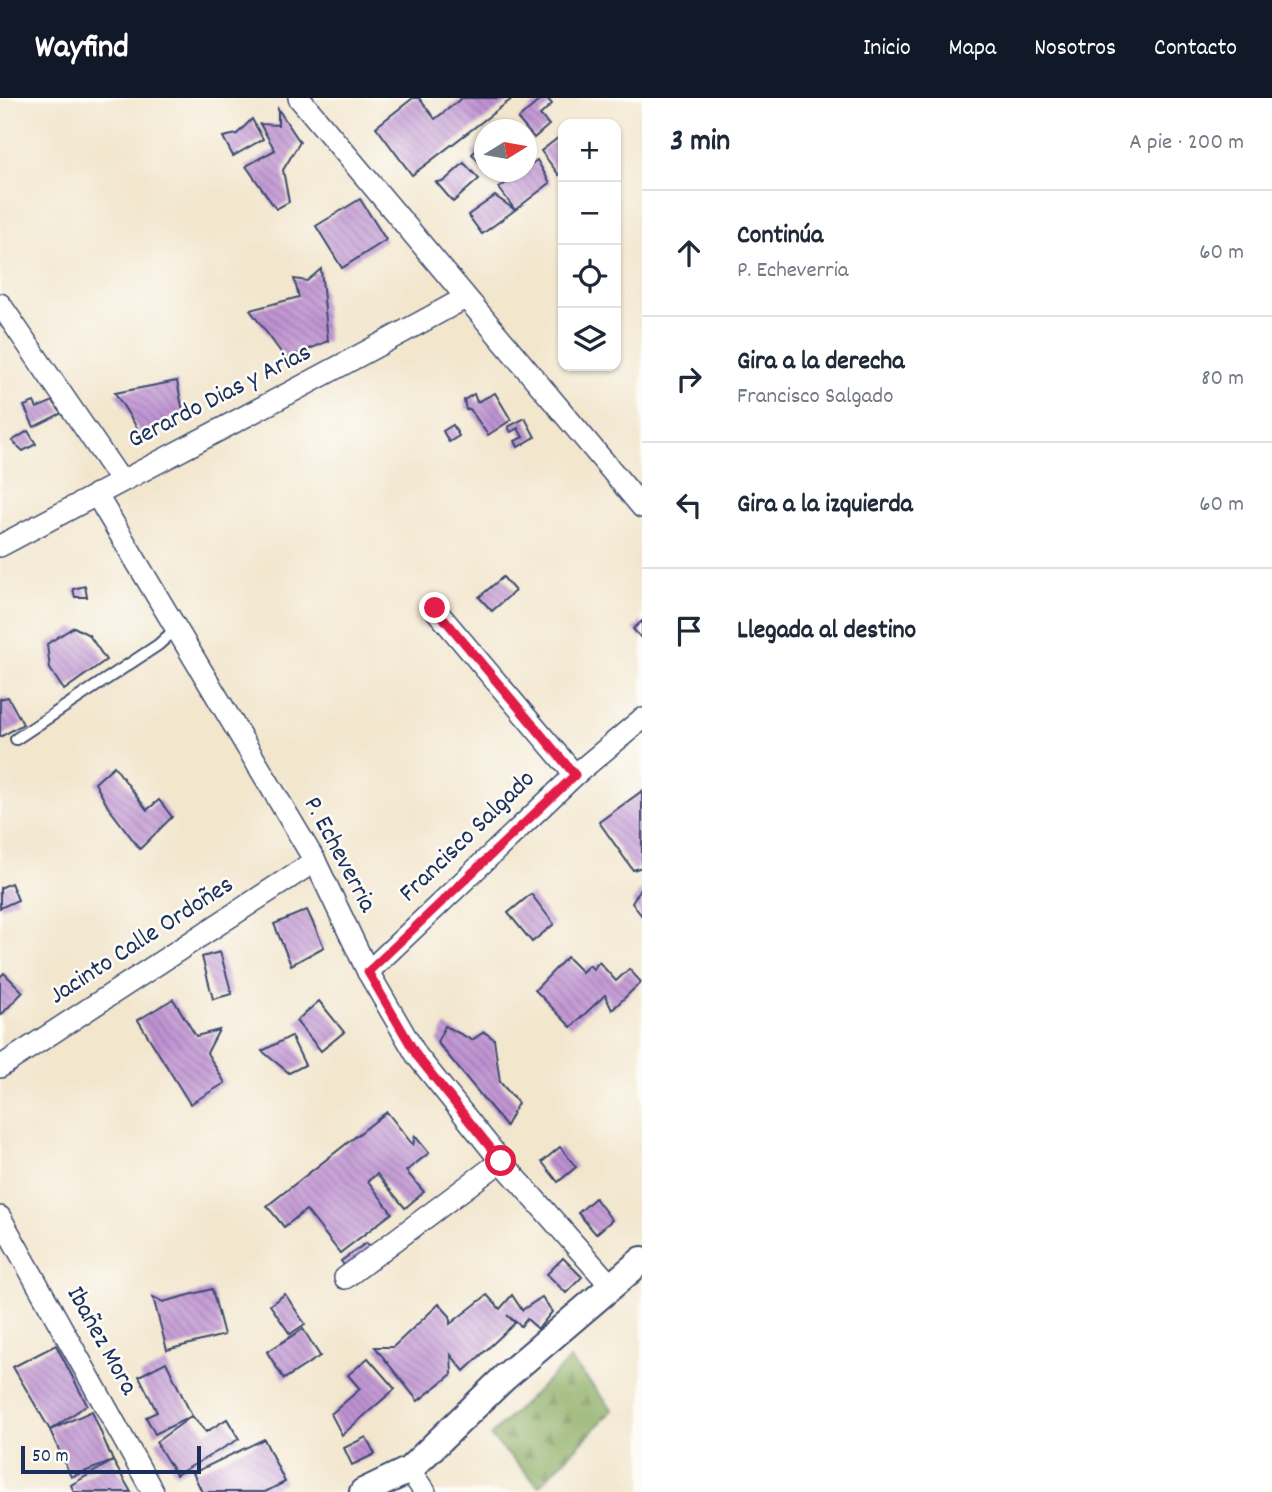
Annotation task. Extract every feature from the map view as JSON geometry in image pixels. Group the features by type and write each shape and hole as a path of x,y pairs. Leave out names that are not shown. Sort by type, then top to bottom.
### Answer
{"street":[{"path":"299,98 642,507"},
{"name":"Gerardo Dias y Arias","path":"0,545 466,298"},
{"path":"0,304 121,481"},
{"name":"P. Echeverria","path":"96,494 315,861 368,972 417,1056 501,1161 612,1287"},
{"path":"435,608 575,775"},
{"name":"Francisco Salgado","path":"368,972 575,775 642,719"},
{"name":"Jacinto Calle Ordoñes","path":"0,1067 315,861"},
{"path":"345,1278 501,1161"},
{"name":"Ibañez Mora","path":"0,1217 153,1492"},
{"path":"363,1492 409,1470 505,1377 642,1260"},
{"path":"409,1470 425,1492"}],"lane":[{"path":"16,740 158,645 177,628"}],"green space":[{"path":"570,1359 613,1410 539,1486 490,1436"}],"building":[{"path":"413,98 419,98 435,119 462,98 513,98 485,119 474,119 474,128 412,175 376,127"},
{"path":"542,98 547,98 552,104 540,115 549,125 537,135 537,119 518,119"},
{"path":"278,109 300,142 283,170 289,202 276,209 246,166 275,150 260,124 278,125"},
{"path":"252,119 263,139 233,156 223,137 237,134"},
{"path":"558,138 558,174 541,151"},
{"path":"537,160 550,183 515,210 499,188 508,182 537,182"},
{"path":"464,163 474,174 476,182 453,202 436,182 444,181"},
{"path":"495,196 515,210 482,234 468,215"},
{"path":"360,199 386,240 342,268 316,226"},
{"path":"321,269 328,341 286,359 250,310 299,297 294,279 307,281"},
{"path":"177,381 183,411 143,437 115,393"},
{"path":"495,393 511,420 488,435 470,409 466,410 464,400 474,394 477,402"},
{"path":"56,400 62,413 34,427 24,406 34,402 37,408"},
{"path":"525,418 535,437 518,447 515,441 523,437 518,428 511,432 508,427"},
{"path":"453,425 459,436 449,442 443,431"},
{"path":"28,431 36,444 23,451 12,441"},
{"path":"503,577 515,591 492,611 479,597"},
{"path":"85,586 87,597 75,597 73,589"},
{"path":"642,621 642,639 633,629"},
{"path":"74,627 89,635 106,660 64,690 50,669 47,644"},
{"path":"8,697 23,724 0,737 0,699"},
{"path":"114,766 147,810 159,800 172,817 140,849 108,807 95,783"},
{"path":"642,791 642,867 633,870 599,822"},
{"path":"11,883 18,900 0,908 0,888"},
{"path":"642,887 642,916 632,903"},
{"path":"531,894 554,924 532,942 508,913"},
{"path":"307,910 324,947 291,965 274,924"},
{"path":"220,952 232,994 213,999 202,957"},
{"path":"567,957 582,972 589,965 593,969 599,962 616,981 629,969 641,982 612,1010 605,995 571,1027 535,990"},
{"path":"4,973 23,992 0,1016 0,977"},
{"path":"173,999 196,1036 219,1030 207,1053 225,1083 190,1104 138,1020"},
{"path":"319,1001 344,1032 321,1051 296,1021"},
{"path":"445,1026 472,1040 484,1032 494,1039 500,1082 518,1103 506,1126 437,1042"},
{"path":"291,1036 305,1065 289,1073 262,1051"},
{"path":"387,1112 413,1145 415,1136 429,1153 406,1171 424,1192 405,1208 377,1174 368,1181 392,1213 340,1253 306,1210 284,1227 267,1206"},
{"path":"560,1147 576,1167 558,1182 542,1162"},
{"path":"595,1198 612,1220 596,1234 578,1213"},
{"path":"366,1243 378,1251 349,1272 341,1261"},
{"path":"563,1258 582,1277 566,1293 547,1274"},
{"path":"212,1289 224,1335 167,1350 153,1297 163,1302"},
{"path":"285,1294 305,1324 290,1334 270,1305"},
{"path":"487,1295 500,1309 512,1295 522,1310 542,1297 552,1312 538,1329 527,1319 521,1326 507,1315 515,1323 464,1371 451,1355 452,1374 418,1401 375,1347 393,1347 439,1304 450,1316 450,1324"},
{"path":"303,1329 320,1356 284,1379 267,1352"},
{"path":"56,1345 87,1405 50,1430 13,1367"},
{"path":"368,1358 395,1389 342,1435 331,1414 360,1389 348,1375"},
{"path":"166,1362 192,1416 155,1434 146,1417 157,1412 139,1376"},
{"path":"92,1411 113,1461 71,1477 50,1430"},
{"path":"192,1416 206,1432 227,1419 239,1439 176,1475 156,1442"},
{"path":"366,1437 375,1454 352,1465 344,1448"},
{"path":"264,1439 285,1482 265,1492 202,1492 193,1473"},
{"path":"113,1461 131,1492 74,1492 71,1485"}],"route":[{"path":"435,608 575,775 368,972 417,1056 501,1161"}]}
